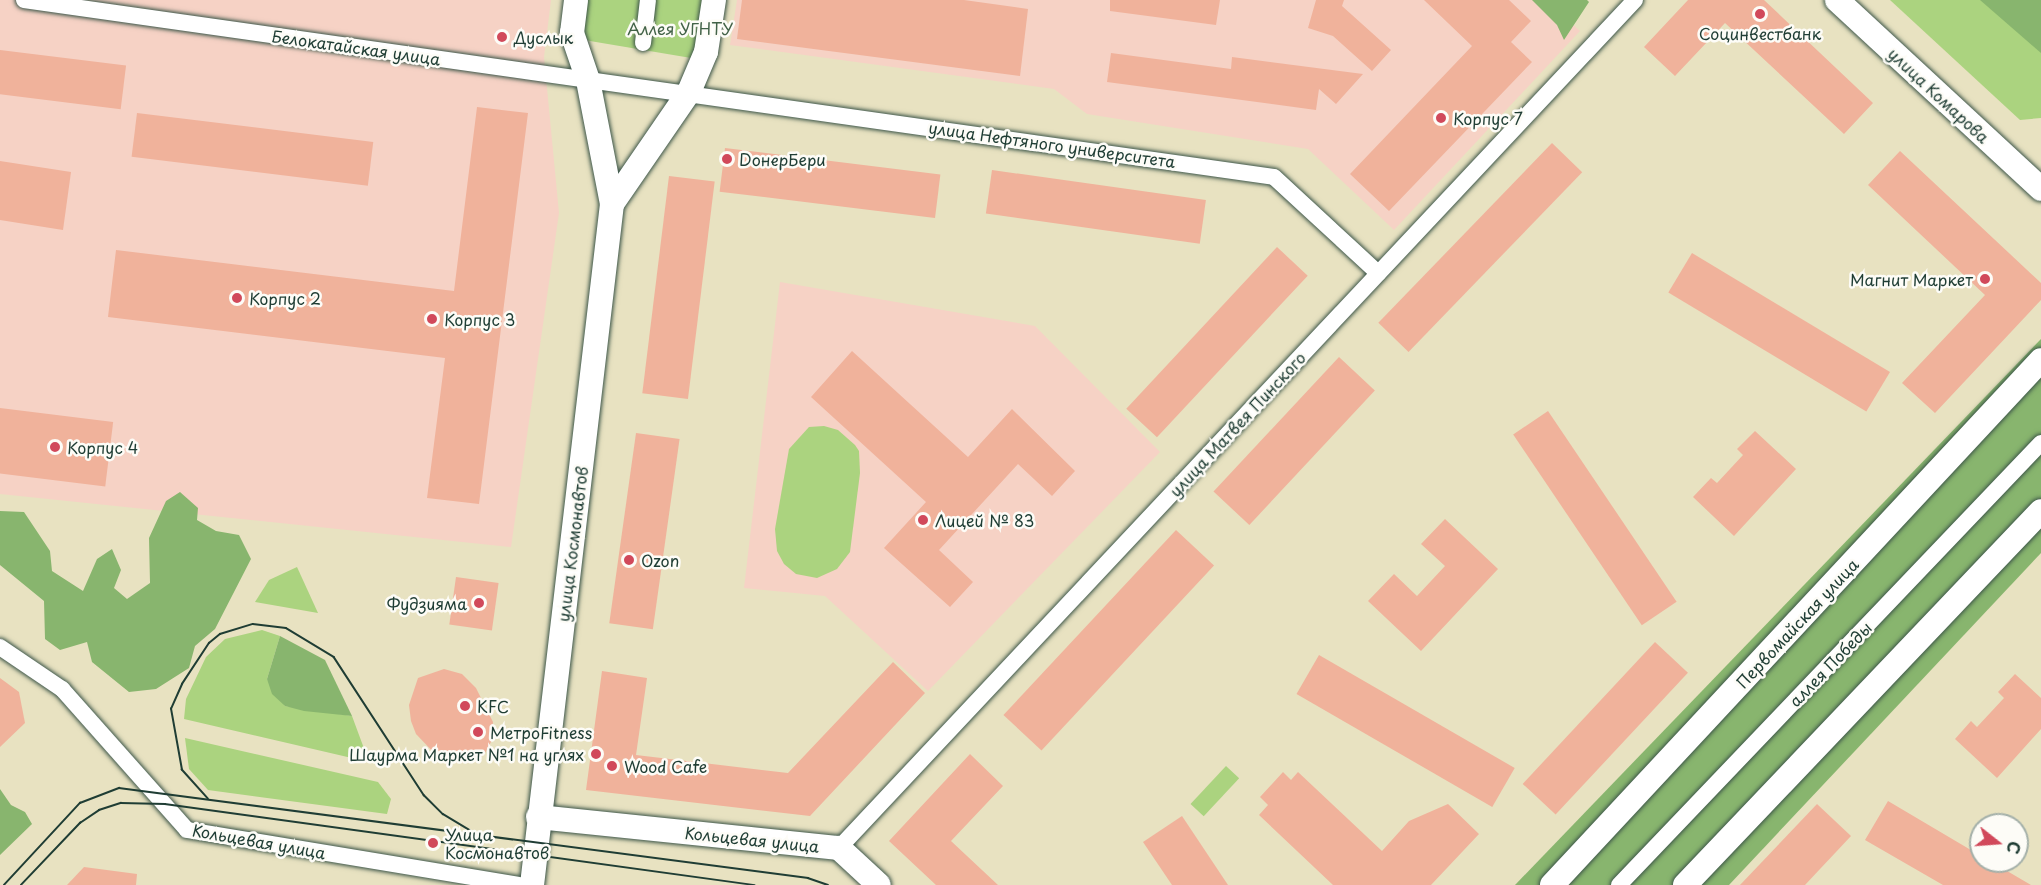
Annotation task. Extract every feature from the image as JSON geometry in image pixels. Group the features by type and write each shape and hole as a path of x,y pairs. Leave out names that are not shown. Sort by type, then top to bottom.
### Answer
{"street":[{"name":"Белокатайская улица","path":"24,0 588,80 689,92"},
{"name":"улица Космонавтов","path":"532,885 538,817 612,204 588,80 572,33 576,0"},
{"path":"643,43 648,0"},
{"name":"улица Космонавтов","path":"612,204 689,92 706,52 714,0"},
{"name":"улица Матвея Пинского","path":"839,848 1635,0"},
{"name":"улица Комарова","path":"1837,0 2041,189"},
{"name":"улица Нефтяного университета","path":"689,92 1274,177 1378,273"},
{"name":"Первомайская улица","path":"1552,885 2041,360"},
{"name":"аллея Победы","path":"1619,885 2041,443"},
{"path":"1685,885 2041,511"},
{"name":"Кольцевая улица","path":"0,647 62,689 187,830 518,885"},
{"name":"Кольцевая улица","path":"538,817 839,848 879,885"}],"shaded area":[{"path":"0,0 551,0 544,57 559,213 511,547 0,494"},
{"path":"737,0 1546,0 1580,31 1394,230 1308,149 1087,114 1054,89 730,45"},
{"name":"Лицей № 83","path":"780,282 1035,326 1160,452 928,691 825,596 744,588"}],"green space":[{"name":"Аллея УГНТУ","path":"576,0 714,0 703,60 590,41 572,33"},
{"path":"1532,0 1587,0 1589,2 1564,40 1557,25"},
{"path":"1890,0 2041,0 2041,118 2020,120"},
{"path":"1980,0 2041,0 2041,53"},
{"path":"2041,339 2041,553 1729,885 1515,885"},
{"path":"824,426 838,430 855,445 859,451 860,473 850,552 837,569 817,578 796,574 784,564 777,551 775,529 789,449 809,427"},
{"path":"180,492 198,508 197,520 216,531 239,535 251,559 215,629 195,646 189,668 156,689 129,692 92,662 87,642 60,650 45,639 44,601 0,565 0,511 24,512 50,551 52,571 83,591 97,559 112,549 121,570 114,588 127,599 150,583 149,538 166,501"},
{"path":"297,567 318,613 255,602 269,580"},
{"path":"262,630 280,636 267,679 285,706 352,716 369,762 184,719 186,699 206,657 225,639"},
{"path":"280,636 325,660 352,716 304,711 285,706 272,694 267,679"},
{"path":"185,738 378,782 391,799 387,814 208,790 189,769"},
{"path":"1226,766 1239,778 1204,816 1191,804"},
{"path":"0,789 11,805 25,812 32,824 0,855"}],"building":[{"path":"742,0 964,0 1028,9 1020,76 737,39"},
{"path":"1110,0 1220,0 1216,25 1110,11"},
{"path":"1316,0 1344,0 1342,6 1391,50 1372,71 1333,36 1308,28"},
{"name":"Корпус 7","path":"1424,0 1509,0 1531,21 1511,42 1532,62 1389,211 1350,174 1472,46"},
{"path":"1688,0 1764,0 1873,103 1844,134 1725,23 1675,76 1644,47"},
{"path":"0,50 126,65 121,109 0,94"},
{"path":"1111,53 1231,69 1232,57 1363,74 1336,104 1319,89 1316,110 1107,82"},
{"name":"Корпус 3","path":"477,107 528,113 479,504 427,498 445,358 108,317 116,250 454,291"},
{"path":"137,113 373,142 368,186 132,157"},
{"path":"1552,143 1582,172 1409,352 1378,323"},
{"path":"725,148 940,174 935,218 720,192"},
{"path":"1900,151 2041,283 2041,300 1935,413 1902,383 1985,295 1868,185"},
{"path":"0,161 71,172 63,230 0,220"},
{"path":"992,170 1206,200 1200,244 986,214"},
{"path":"669,176 715,182 688,399 642,393"},
{"path":"1277,247 1308,276 1157,437 1126,409"},
{"path":"1692,253 1890,372 1866,411 1668,292"},
{"path":"852,351 968,457 1012,409 1075,471 1052,496 1018,464 939,550 973,582 950,607 884,548 926,502 811,397"},
{"path":"1339,357 1375,390 1249,525 1214,492"},
{"name":"Корпус 4","path":"0,408 113,422 105,486 0,473"},
{"path":"1548,411 1677,602 1642,625 1513,434"},
{"path":"1755,431 1796,469 1734,536 1693,497 1711,478 1717,483 1743,455 1737,449"},
{"path":"636,433 680,439 653,629 609,623"},
{"path":"1445,519 1498,569 1421,651 1368,601 1394,574 1417,596 1445,566 1421,544"},
{"path":"1176,530 1214,565 1041,750 1003,715"},
{"path":"456,577 499,583 492,631 449,625"},
{"path":"1655,642 1688,673 1556,815 1523,784"},
{"path":"1319,655 1515,768 1492,807 1296,694"},
{"path":"893,662 925,693 810,816 586,790 602,671 647,678 636,755 788,773"},
{"path":"444,669 462,674 476,688 493,722 491,742 484,755 469,763 452,763 437,756 416,734 411,721 409,705 418,678"},
{"path":"2015,674 2041,698 2041,729 1997,778 1955,739 1971,721 1977,727 2004,698 1998,692"},
{"path":"0,678 19,692 25,723 0,747"},
{"path":"970,754 1003,786 951,841 998,885 936,885 889,841"},
{"path":"1283,772 1291,780 1298,772 1382,851 1409,821 1448,804 1479,834 1431,885 1333,885 1259,815 1268,805 1260,797"},
{"path":"1888,801 1969,849 1969,873 2010,873 2031,885 1943,885 1865,840"},
{"path":"1817,804 1851,836 1805,885 1740,885"},
{"path":"1182,816 1228,885 1172,885 1143,842"},
{"path":"84,867 137,874 136,885 67,885"}],"tram line":[{"path":"208,799 182,770 171,709 182,684 209,643 220,634 253,624 286,628 334,657 424,795 443,814 470,830"},
{"path":"4,885 80,803 119,788 808,878 828,885"},
{"path":"21,885 80,823 99,810 121,803 165,804 754,885"}],"place":[{"name":"Социнвестбанк","path":"1760,14"},
{"name":"Дуслык","path":"502,37"},
{"name":"Корпус 7","path":"1441,118"},
{"name":"DонерБери","path":"727,159"},
{"name":"Магнит Маркет","path":"1985,279"},
{"name":"Корпус 2","path":"237,298"},
{"name":"Корпус 3","path":"432,319"},
{"name":"Корпус 4","path":"55,447"},
{"name":"Лицей № 83","path":"923,520"},
{"name":"Ozon","path":"629,560"},
{"name":"Фудзияма","path":"479,603"},
{"name":"KFC","path":"465,706"},
{"name":"МетроFitness","path":"478,732"},
{"name":"Шаурма Маркет №1 на углях","path":"596,754"},
{"name":"Wood Cafe","path":"612,766"},
{"name":"Улица Космонавтов","path":"433,843"}]}
